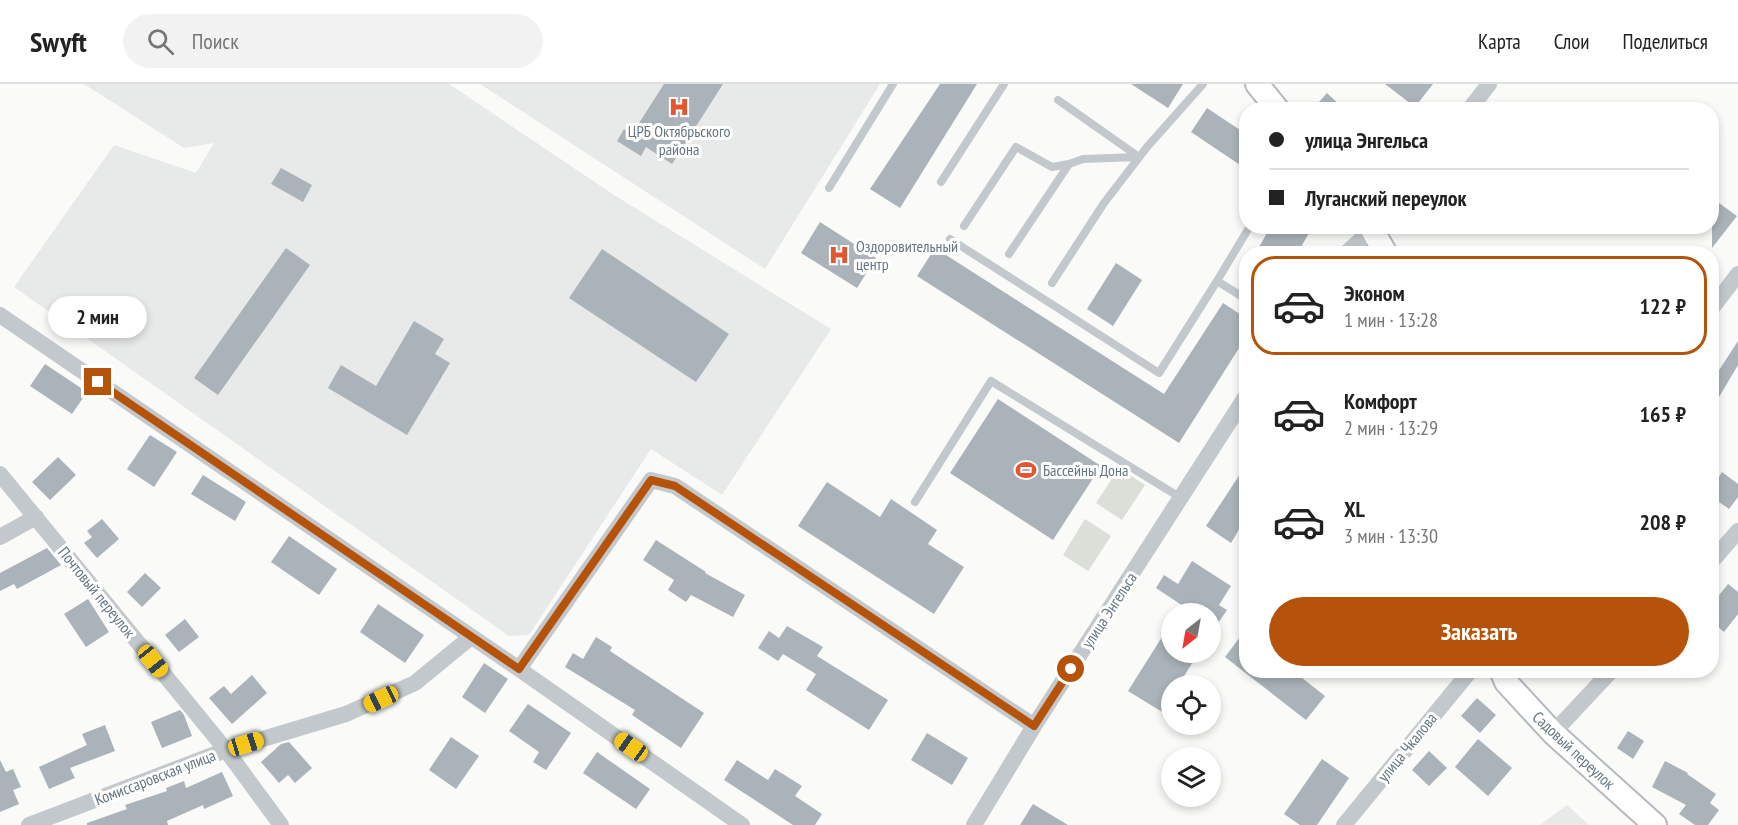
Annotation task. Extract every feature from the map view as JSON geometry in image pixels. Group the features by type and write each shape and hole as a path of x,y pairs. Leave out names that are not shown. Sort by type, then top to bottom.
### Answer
{"street":[{"path":"1257,84 1272,102"},
{"path":"1475,102 1489,84"},
{"path":"1354,246 1367,234"},
{"path":"1719,299 1738,274"},
{"path":"0,315 519,669 742,825"},
{"name":"улица Энгельса","path":"974,825 1034,726 1239,407"},
{"name":"Почтовый переулок","path":"0,474 226,750 281,825"},
{"path":"519,669 651,480 675,486 1034,726"},
{"path":"0,537 36,517"},
{"path":"1719,553 1738,531"},
{"name":"Комиссаровская улица","path":"29,825 226,750 346,714 415,683 471,637"},
{"name":"улица Чкалова","path":"1344,825 1464,678"},
{"name":"Садовый переулок","path":"1504,678 1553,733 1655,825"},
{"path":"1553,733 1605,678"}],"lane":[{"path":"829,188 892,84"},
{"path":"941,182 1004,84"},
{"path":"1052,283 1104,203 1139,157 1203,84"},
{"path":"1058,100 1139,157"},
{"path":"964,226 1017,147 1052,167 1083,159 1139,157"},
{"path":"1010,254 1069,164"},
{"path":"950,239 1159,373 1245,234"},
{"path":"1217,280 1239,294"},
{"path":"915,502 991,381 1181,498"}],"shaded area":[{"path":"84,84 449,84 614,195 831,329 722,495 651,449 529,635 509,636 14,287 114,145 196,173 214,143 184,148"},
{"path":"480,84 880,84 765,269"},
{"path":"1119,468 1145,485 1122,520 1096,503"},
{"path":"1085,519 1111,536 1088,571 1063,555"},
{"path":"1567,805 1589,825 1540,825"}],"building":[{"name":"ЦРБ Октябрьского района","path":"664,84 723,84 672,164 646,147 641,156 617,141 624,129 632,134"},
{"path":"940,84 977,84 900,208 870,189"},
{"path":"1131,84 1183,84 1168,108"},
{"path":"1385,84 1433,84 1419,102 1408,102"},
{"path":"1327,93 1337,102 1319,102"},
{"path":"1207,108 1239,129 1239,164 1191,132"},
{"path":"281,168 312,185 303,202 271,184"},
{"path":"1719,203 1737,216 1712,246 1712,234 1719,234"},
{"name":"Оздоровительный центр","path":"820,222 876,258 857,288 801,253"},
{"path":"1266,234 1308,234 1302,246 1260,246"},
{"path":"286,248 310,265 218,395 194,378"},
{"path":"935,248 1164,394 1223,303 1239,313 1239,348 1179,443 917,276"},
{"path":"602,249 729,334 696,382 569,298"},
{"path":"1116,263 1142,280 1113,326 1087,309"},
{"path":"414,321 444,339 435,354 450,363 407,435 328,388 341,365 376,386"},
{"path":"1738,341 1738,365 1719,397 1719,370"},
{"path":"45,364 87,392 72,414 30,386"},
{"name":"Бассейны Дона","path":"998,399 1101,466 1053,540 950,473"},
{"path":"150,435 177,452 154,487 127,469"},
{"path":"58,457 76,475 50,500 32,482"},
{"path":"1722,472 1738,484 1738,497 1729,509 1719,502 1719,476"},
{"path":"203,475 246,502 235,521 191,494"},
{"path":"1239,476 1239,530 1231,543 1206,526"},
{"path":"827,482 880,517 891,499 937,530 928,544 964,567 934,614 798,526"},
{"path":"102,519 119,539 97,558 84,543 92,537 87,531"},
{"path":"289,536 337,569 319,595 271,562"},
{"path":"656,540 705,573 745,595 733,617 691,595 686,602 668,590 674,580 643,560"},
{"path":"47,548 61,565 17,589 14,584 0,591 0,573"},
{"path":"1192,561 1231,586 1220,603 1178,603 1156,588 1164,575 1178,584"},
{"path":"145,573 161,588 142,607 127,592"},
{"path":"1728,584 1738,592 1738,614 1724,632 1719,628 1719,595"},
{"path":"88,599 109,632 86,647 64,614"},
{"path":"378,604 424,635 405,663 360,632"},
{"path":"1221,606 1227,610 1221,619"},
{"path":"185,619 199,637 179,652 165,635"},
{"path":"787,626 823,647 817,656 888,700 869,730 806,690 816,674 783,654 778,661 758,648 769,631 779,638"},
{"path":"596,637 612,647 610,651 704,713 681,748 632,715 635,710 565,667 573,653 583,659"},
{"path":"1161,638 1161,663 1192,663 1185,675 1161,675 1161,711 1128,691"},
{"path":"1239,638 1239,668 1225,657"},
{"path":"484,663 508,679 485,713 462,697"},
{"path":"252,675 267,693 232,724 209,698 224,686 231,694"},
{"path":"1252,678 1302,678 1325,696 1306,720"},
{"path":"1477,698 1496,715 1480,733 1461,716"},
{"path":"528,704 571,733 546,770 533,762 539,752 509,731"},
{"path":"180,710 192,736 162,748 151,722"},
{"path":"105,725 115,751 70,768 75,778 49,789 39,767 87,745 82,734"},
{"path":"1628,731 1644,741 1633,759 1617,748"},
{"path":"927,733 968,758 952,785 911,760"},
{"path":"451,737 479,756 456,789 429,770"},
{"path":"1478,739 1512,768 1488,796 1455,767"},
{"path":"289,742 312,768 295,783 288,775 279,783 261,762 281,744"},
{"path":"1429,751 1447,768 1429,786 1412,770"},
{"path":"597,752 650,789 636,809 583,773"},
{"path":"1322,759 1349,778 1317,825 1300,825 1284,814"},
{"path":"0,760 6,772 13,769 21,787 13,790 19,804 0,812"},
{"path":"737,760 768,780 775,769 802,786 795,796 822,814 815,825 793,825 724,780"},
{"path":"1665,761 1688,773 1716,794 1710,803 1719,810 1708,825 1695,825 1679,814 1686,805 1652,787"},
{"path":"222,772 233,796 204,809 203,805 167,821 168,825 87,825 87,823 127,809 125,805 167,791 166,788 184,781 186,788"},
{"path":"1033,804 1068,825 1020,825"}],"place":[{"name":"ЦРБ Октябрьского района","path":"679,107"},
{"name":"Оздоровительный центр","path":"839,255"},
{"name":"Бассейны Дона","path":"1026,470"}],"route":[{"path":"98,382 519,669 651,480 675,486 1034,726 1071,669"}]}
